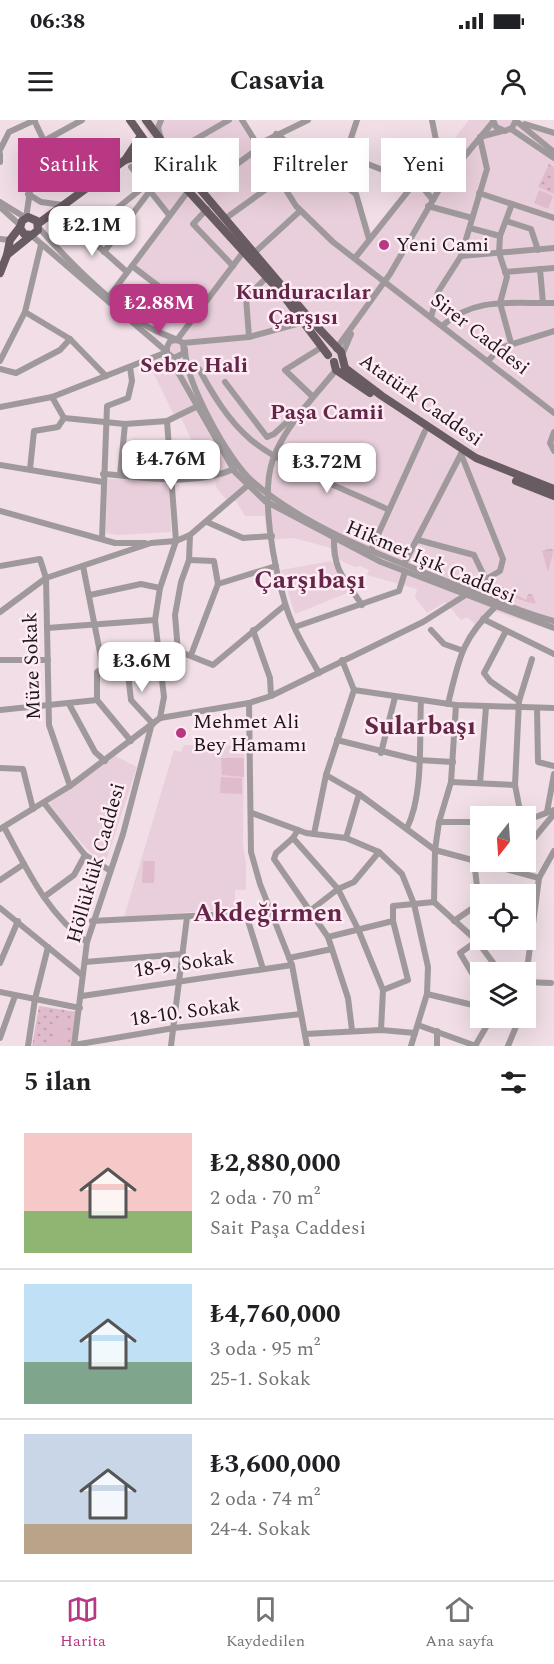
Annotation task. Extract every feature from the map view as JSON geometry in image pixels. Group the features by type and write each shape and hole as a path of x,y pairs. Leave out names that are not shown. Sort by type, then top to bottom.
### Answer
{"main road":[{"name":"Atatürk Caddesi","path":"130,120 141,136"},
{"name":"Atatürk Caddesi","path":"147,120 158,138"},
{"path":"7,255 31,236 39,225 125,160 141,136"},
{"path":"125,160 132,158"},
{"name":"Atatürk Caddesi","path":"191,192 244,250 322,347 336,361 425,431 460,454 554,496"},
{"name":"Atatürk Caddesi","path":"203,192 336,349"},
{"path":"0,273 10,240 26,218 33,218 39,225"},
{"path":"20,226 24,234 31,236"},
{"path":"336,349 330,351 336,361"},
{"name":"Atatürk Caddesi","path":"336,361 375,391 463,451 488,464 554,489"}],"street":[{"path":"0,162 0,152 9,132 34,120 43,138"},
{"path":"49,138 82,120"},
{"path":"141,136 147,120"},
{"path":"160,120 158,128 160,138"},
{"path":"198,138 229,120"},
{"name":"Sirer Caddesi","path":"242,120 253,138"},
{"path":"270,138 308,120"},
{"path":"352,138 357,120"},
{"path":"432,120 435,138"},
{"path":"466,155 493,121 496,127 503,131"},
{"path":"480,138 511,129 516,121"},
{"path":"516,121 551,132"},
{"path":"516,121 554,152"},
{"path":"511,129 554,158"},
{"path":"542,144 542,137 551,132"},
{"path":"276,134 281,138"},
{"path":"431,317 438,292 461,256 487,169 480,138"},
{"path":"239,161 251,152"},
{"path":"89,238 106,217 143,192"},
{"path":"104,252 145,192"},
{"path":"150,192 169,215"},
{"path":"108,298 187,192"},
{"path":"226,219 263,192"},
{"name":"Sirer Caddesi","path":"287,192 300,211 333,242 554,413"},
{"path":"353,192 356,194 369,239"},
{"path":"355,258 407,192"},
{"path":"424,192 430,203 472,218"},
{"path":"336,349 386,281 437,192"},
{"path":"28,193 41,202 65,205"},
{"path":"0,202 26,218 28,193"},
{"path":"479,193 554,218"},
{"path":"511,342 500,303 507,277 499,253 500,236 512,204"},
{"path":"0,207 20,226"},
{"path":"207,209 193,224 232,266"},
{"path":"54,245 52,236 57,211"},
{"path":"254,253 300,211"},
{"path":"506,221 531,230 538,250"},
{"path":"39,225 54,245 108,298 150,328 182,344"},
{"path":"70,226 195,314"},
{"path":"470,228 500,236"},
{"name":"Hikmet Işık Caddesi","path":"31,236 110,306 155,339 167,352 234,469 247,486 269,504 334,538 466,593 495,608 554,628"},
{"path":"0,239 10,240"},
{"path":"0,361 25,312 41,244"},
{"path":"461,256 554,248"},
{"path":"167,352 178,358 195,314 244,250"},
{"path":"505,272 554,268"},
{"path":"540,269 543,303"},
{"path":"249,337 246,298 267,277"},
{"path":"442,326 466,308 500,303 554,303"},
{"path":"25,312 70,339 106,376"},
{"path":"167,352 169,343 182,344 249,337 304,322"},
{"path":"319,673 285,605 272,536 268,476 274,456 336,361 357,322"},
{"path":"488,361 500,348 511,342 554,331"},
{"path":"0,369 16,373 60,350 70,339"},
{"name":"Hikmet Işık Caddesi","path":"182,344 189,373 237,464 269,494 303,516 405,568"},
{"path":"311,399 285,370 322,347"},
{"path":"0,407 52,397 167,352"},
{"path":"102,540 103,474 108,406 128,398 132,381 130,367"},
{"path":"189,373 199,369 217,403 250,439 274,456 389,510"},
{"path":"225,382 267,436 274,434 311,399"},
{"path":"52,397 64,418"},
{"path":"64,418 107,424 166,421 198,406"},
{"path":"30,469 34,431 58,427 64,418"},
{"path":"160,718 164,697 155,620 160,588 176,541 166,421"},
{"path":"120,475 125,424"},
{"path":"371,550 425,431"},
{"path":"554,432 550,443 554,451"},
{"path":"295,627 399,591 405,568 460,454"},
{"path":"87,942 70,931 44,897 2,828 70,786 160,718 249,703 271,696 423,622 500,571 503,565 460,454"},
{"path":"0,465 103,482"},
{"path":"103,474 172,479 203,477 234,469"},
{"path":"0,511 114,543 176,541 190,536 247,486"},
{"path":"207,522 243,538 272,536"},
{"path":"178,651 175,615 177,599 189,560 190,536"},
{"path":"334,538 333,558 362,605"},
{"path":"418,540 474,555 486,580"},
{"path":"0,612 46,578 151,543"},
{"path":"0,566 40,559 46,578"},
{"path":"189,560 214,561 218,584 191,655"},
{"path":"83,566 103,668"},
{"path":"218,584 276,566"},
{"name":"Müze Sokak","path":"46,578 49,725 70,786"},
{"path":"476,593 486,580"},
{"path":"90,595 141,584 160,588"},
{"name":"Hikmet Işık Caddesi","path":"466,593 476,593 554,621"},
{"path":"131,741 97,700 97,672 103,668 127,665 178,651 213,665 285,605"},
{"path":"448,704 461,650 483,619 495,608"},
{"path":"483,619 554,654"},
{"path":"47,628 155,620"},
{"path":"253,630 270,678 271,696"},
{"path":"430,630 444,644 461,650"},
{"path":"506,631 484,673 490,681 519,700"},
{"path":"519,806 515,785 518,708 532,659"},
{"path":"0,660 48,660"},
{"path":"314,834 326,775 354,690 342,660"},
{"path":"127,665 131,700 152,725"},
{"path":"354,690 456,705 554,708"},
{"path":"381,753 395,697"},
{"path":"0,711 97,700"},
{"path":"407,828 414,814 419,785 421,700"},
{"path":"249,703 251,852 292,965 307,1046"},
{"path":"69,704 86,738 95,752 105,761"},
{"path":"456,705 451,782 435,850 434,902 470,935"},
{"path":"480,783 486,707"},
{"path":"537,708 538,762 554,766"},
{"name":"Höllüklük Caddesi","path":"74,1046 82,996 82,975 92,921 123,834 152,725"},
{"path":"337,740 381,753 418,760 453,762"},
{"path":"0,768 23,769 33,809"},
{"path":"536,834 552,812 554,774"},
{"path":"326,775 360,794 435,850 470,860"},
{"path":"451,782 515,785"},
{"path":"346,838 360,794"},
{"path":"44,803 85,855 109,870"},
{"path":"536,817 552,812"},
{"path":"252,813 298,830 346,838 378,852 402,873 414,904 428,967 427,994 411,1046"},
{"path":"440,822 470,822"},
{"path":"298,830 293,838 276,853 274,859 328,937 348,998 352,1030"},
{"path":"293,838 338,889 358,929 383,990 381,1030"},
{"path":"536,900 539,878 554,851"},
{"path":"311,910 338,889 354,882 378,852"},
{"path":"44,897 74,875 85,855"},
{"path":"0,880 24,864"},
{"path":"518,872 539,878"},
{"path":"383,990 408,980 393,921 393,906 434,902"},
{"path":"0,908 82,975"},
{"path":"454,921 470,910"},
{"path":"92,921 271,912"},
{"path":"246,914 263,969"},
{"path":"171,1046 186,917"},
{"path":"0,963 18,921"},
{"path":"328,937 393,921"},
{"path":"470,946 460,953 470,967"},
{"path":"28,1046 35,999 48,947"},
{"path":"289,958 332,950"},
{"path":"85,962 183,954"},
{"name":"18-9. Sokak","path":"82,996 292,965"},
{"path":"536,983 551,983"},
{"path":"0,992 80,1008"},
{"path":"427,994 470,1004"},
{"path":"0,1038 15,996"},
{"name":"18-10. Sokak","path":"74,1046 174,1028 301,1014"},
{"path":"418,1025 475,1046 486,1028"},
{"path":"508,1046 515,1028"},
{"path":"305,1034 352,1030 415,1033"},
{"path":"437,1031 437,1046"}],"shaded area":[{"path":"140,120 244,120 255,138 251,138 251,192 356,192 371,232 404,192 466,192 466,138 455,138 469,120 520,120 554,131 554,631 494,611 478,627 467,617 461,620 445,602 427,613 415,597 417,589 367,575 369,570 360,566 355,567 331,556 331,548 294,538 268,540 265,516 245,516 236,501 227,501 216,487 215,479 207,477 181,417 174,415 146,358 162,352 193,315 130,266 166,215 148,192 239,192 239,138 148,138 150,136"},
{"path":"276,132 284,138 265,138"},
{"path":"132,156 132,171 126,163"},
{"path":"107,479 169,481 171,532 117,535 106,533"},
{"path":"331,561 352,591 295,614 281,570"},
{"path":"184,745 244,746 243,845 246,890 235,890 235,909 124,917 174,750 181,752"},
{"path":"115,756 137,767 104,862 90,852 47,805"}],"green space":[{"path":"549,164 554,167 554,194 538,187"},
{"path":"539,190 553,196 548,209 534,203"},
{"path":"554,549 548,572 542,551"},
{"path":"501,586 526,600 528,594 532,594 536,603 523,601 507,594 500,590"},
{"path":"221,758 244,758 244,777 222,775"},
{"path":"221,777 242,778 242,794 220,793"},
{"path":"143,861 155,861 154,883 142,883"},
{"path":"39,1006 77,1012 73,1046 32,1046"},
{"path":"58,1019 68,1021 65,1046 53,1046"}],"place":[{"name":"Yeni Cami","path":"384,245"},
{"name":"Mehmet Ali Bey Hamamı","path":"181,733"}],"district":[{"name":"Kunduracılar Çarşısı","path":"303,304"},
{"name":"Sebze Hali","path":"194,365"},
{"name":"Paşa Camii","path":"327,412"},
{"name":"Çarşıbaşı","path":"310,580"},
{"name":"Sularbaşı","path":"420,726"},
{"name":"Akdeğirmen","path":"268,913"}]}
